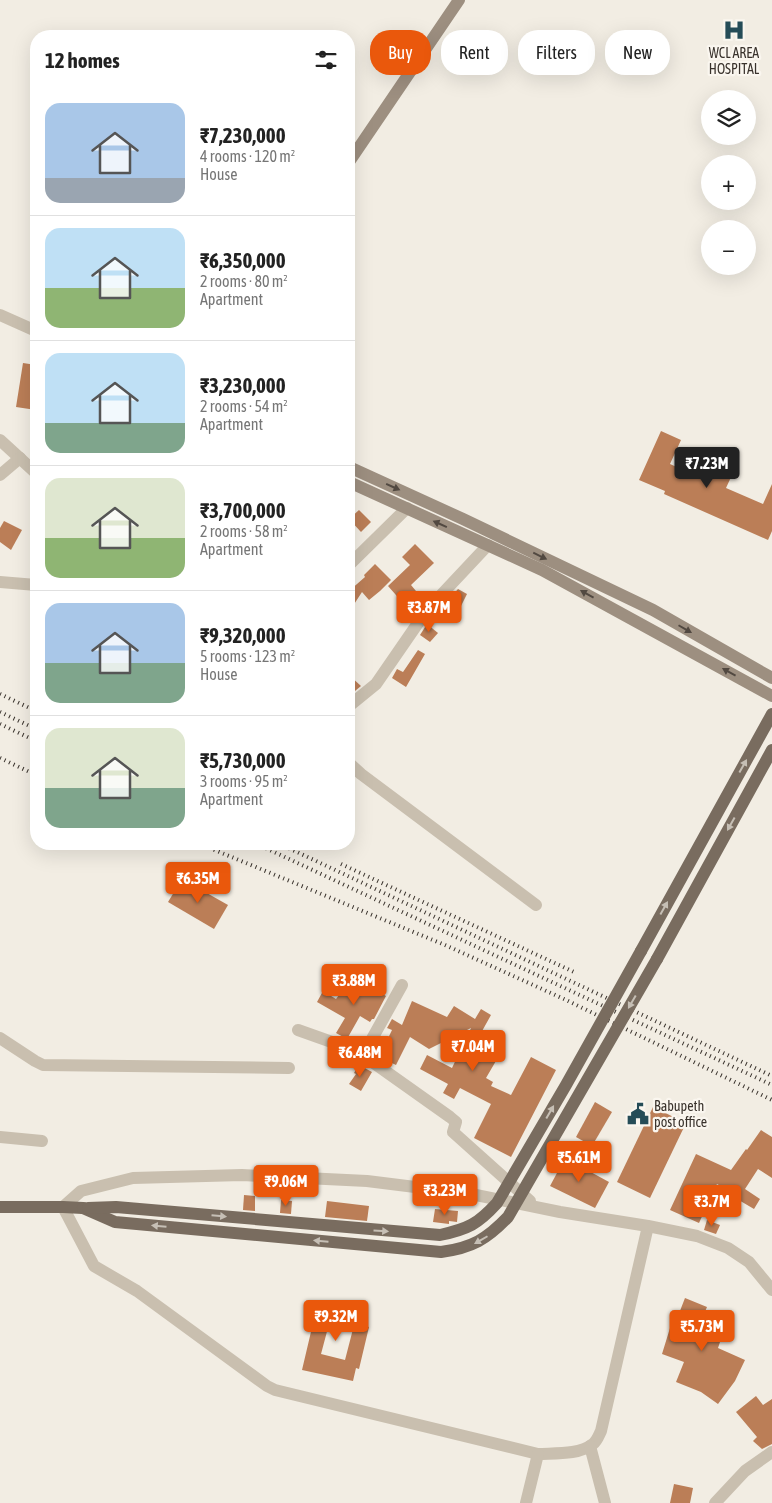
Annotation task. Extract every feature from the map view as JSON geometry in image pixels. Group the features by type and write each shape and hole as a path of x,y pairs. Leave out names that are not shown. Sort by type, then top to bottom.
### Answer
{"main road":[{"path":"0,1207 116,1207 440,1235 459,1231 474,1225 487,1215 497,1203 566,1086 772,714"},
{"path":"83,1208 115,1222 441,1252 475,1244 496,1230 508,1217 656,959 772,750"}],"street":[{"path":"355,153 459,0"},
{"path":"0,315 30,328"},
{"path":"0,440 30,467"},
{"path":"0,475 20,458"},
{"path":"355,470 653,610 772,678"},
{"path":"355,485 542,570 772,696"},
{"path":"355,559 407,508"},
{"path":"355,701 376,684 427,610 488,545"},
{"path":"0,582 30,584"},
{"path":"355,768 536,905"},
{"path":"363,1055 402,985"},
{"path":"298,1030 351,1048 456,1122 453,1132 537,1207"},
{"path":"0,1038 35,1061 43,1064 289,1068"},
{"path":"0,1137 42,1141"},
{"path":"648,1226 601,1430 595,1443 586,1449 573,1452 538,1454 275,1390 267,1386 137,1291 94,1266 63,1207 81,1190 133,1178 242,1174 367,1181 471,1194 648,1226 697,1236 728,1248 750,1262 772,1290"},
{"path":"590,1446 605,1503"},
{"path":"715,1503 745,1471 772,1452"},
{"path":"526,1503 538,1454"}],"building":[{"path":"23,363 30,364 30,409 16,407"},
{"path":"661,431 681,440 670,464 703,479 714,454 737,464 726,488 763,504 772,484 772,531 768,540 664,494 665,491 639,480"},
{"path":"359,510 371,522 361,532 355,526 355,514"},
{"path":"4,521 22,530 11,550 0,542 0,528"},
{"path":"415,544 434,563 411,585 416,591 403,603 388,586 410,565 402,557"},
{"path":"375,564 391,580 369,600 362,592 355,603 355,586 365,577 364,575"},
{"path":"458,589 467,594 461,606 449,599"},
{"path":"427,624 438,633 430,642 420,635"},
{"path":"418,650 425,654 406,687 392,678 397,669 403,672"},
{"path":"355,680 361,686 355,691"},
{"path":"182,879 228,905 214,929 168,902"},
{"path":"348,983 360,990 364,983 386,996 374,1019 370,1022 360,1016 347,1039 336,1033 345,1018 317,1002 323,991 336,999"},
{"path":"412,1001 447,1017 454,1006 475,1019 481,1009 491,1015 481,1033 483,1034 479,1042 500,1054 486,1078 493,1082 491,1086 511,1095 531,1057 556,1070 511,1157 474,1138 491,1104 460,1088 454,1099 443,1093 448,1084 420,1069 427,1055 452,1068 471,1028 429,1049 410,1037 396,1065 379,1057 392,1030 387,1028 392,1019 402,1025"},
{"path":"359,1065 372,1072 361,1091 349,1084 356,1074 354,1073"},
{"path":"595,1102 612,1112 592,1146 576,1137"},
{"path":"653,1107 686,1123 650,1198 617,1182"},
{"path":"761,1130 772,1137 772,1178 758,1169 745,1189 760,1199 754,1209 737,1199 739,1196 717,1184 699,1223 670,1210 696,1154 731,1170"},
{"path":"565,1158 609,1182 595,1208 550,1186"},
{"path":"244,1195 255,1196 255,1211 243,1210"},
{"path":"281,1200 292,1201 291,1214 280,1213"},
{"path":"327,1201 369,1206 367,1221 325,1217"},
{"path":"435,1209 458,1211 457,1222 449,1221 449,1224 433,1222"},
{"path":"707,1220 720,1225 716,1234 704,1230"},
{"path":"685,1298 707,1307 704,1314 727,1321 718,1348 745,1360 735,1381 718,1404 701,1392 676,1382 684,1362 662,1354 674,1315 678,1316"},
{"path":"318,1302 368,1313 366,1326 369,1327 359,1369 356,1368 353,1381 302,1370","holes":["329,1324 353,1329 345,1360 321,1354"]},
{"path":"756,1396 763,1405 772,1399 772,1444 762,1449 753,1441 757,1437 736,1412"},
{"path":"674,1484 693,1488 690,1503 670,1503"}],"railway":[{"path":"0,694 30,708"},
{"path":"0,712 30,726"},
{"path":"0,724 30,738"},
{"path":"0,758 30,772"},
{"path":"215,850 445,945 564,999 772,1100"},
{"path":"270,850 772,1085"},
{"path":"293,850 772,1076"},
{"path":"341,864 574,972"}],"place":[{"name":"WCL AREA HOSPITAL","path":"734,30"},
{"name":"Babupeth post office","path":"638,1114"}]}
